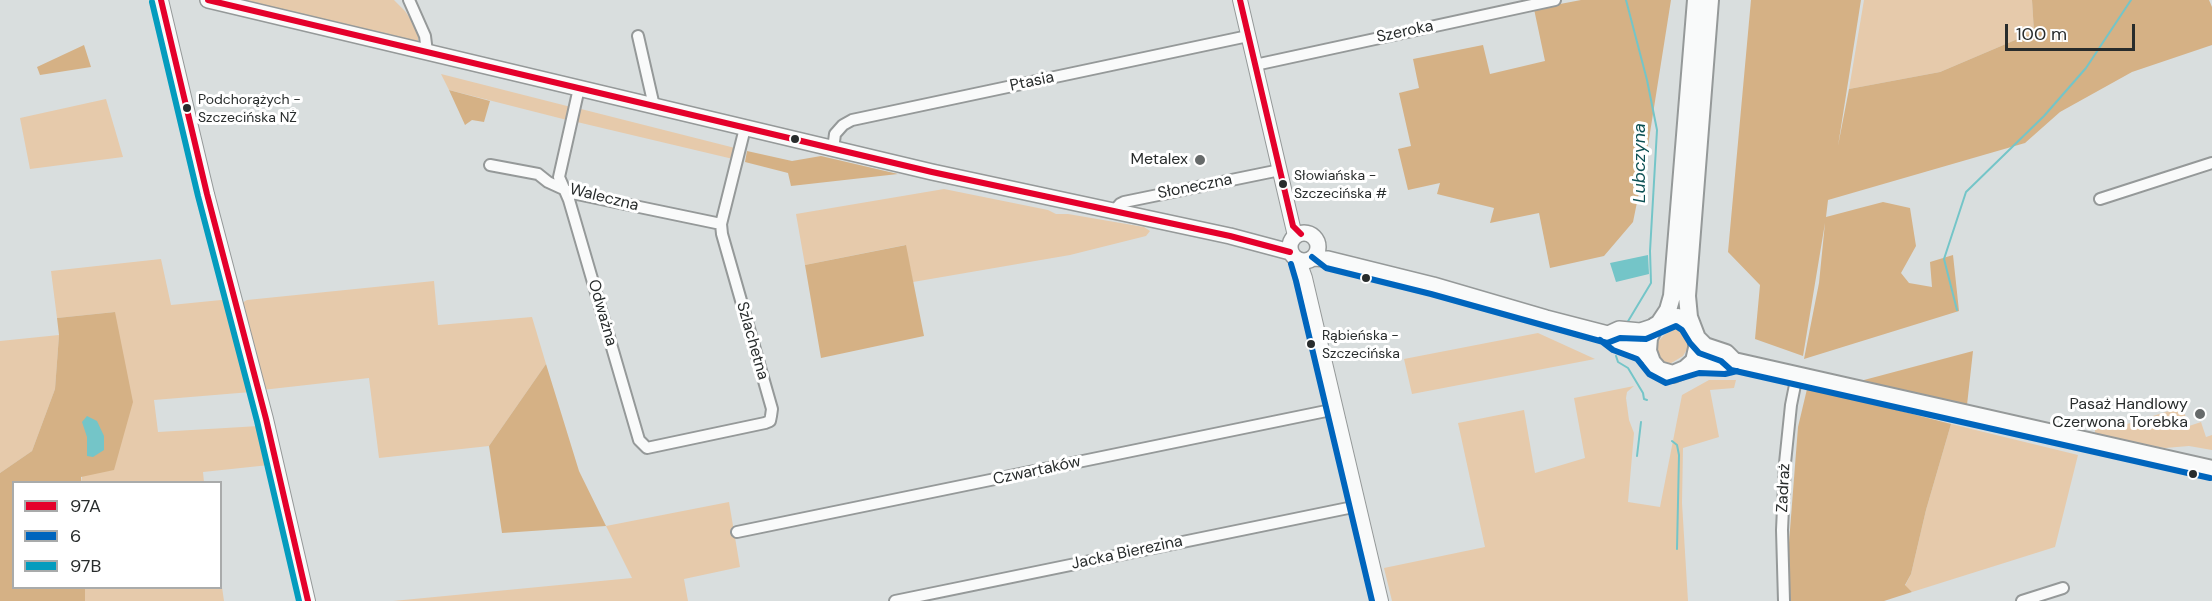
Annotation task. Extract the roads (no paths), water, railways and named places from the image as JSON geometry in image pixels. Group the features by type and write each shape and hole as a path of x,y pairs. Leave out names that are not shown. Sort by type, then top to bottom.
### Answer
{"main road":[{"path":"208,0 833,149 1114,211 1301,248 1608,334 1614,340 1637,348 1649,357 1655,367 1668,374 1680,372 1690,366 1707,363 1724,365 1734,361"},
{"path":"1649,357 1648,345 1668,310 1672,296 1696,0"},
{"path":"1690,366 1696,355 1695,332 1689,317 1687,296 1710,0"},
{"path":"1608,334 1619,329 1640,331 1678,317 1695,332 1705,346 1726,353 1734,361 2212,469"}],"street":[{"path":"161,0 207,194 266,419 308,601"},
{"path":"409,0 425,36 427,52"},
{"path":"1240,0 1301,248 1305,278 1381,601"},
{"name":"Szeroka","path":"1255,64 1555,0"},
{"path":"638,36 654,106"},
{"name":"Ptasia","path":"833,149 835,134 843,125 852,120 1248,36"},
{"path":"563,187 560,171 579,88"},
{"name":"Szlachetna","path":"639,441 648,448 655,448 770,421 772,410 723,239 722,224 745,128"},
{"path":"2100,199 2212,163"},
{"name":"Waleczna","path":"490,165 538,174 548,182 572,193 722,224"},
{"name":"Słoneczna","path":"1114,211 1124,202 1280,170"},
{"name":"Odważna","path":"563,187 573,212 639,441"},
{"name":"Zadraż","path":"1784,601 1782,530 1785,463 1791,405 1797,375"},
{"name":"Czwartaków","path":"737,532 1336,409"},
{"name":"Jacka Bierezina","path":"895,601 1358,506"},
{"path":"2022,601 2063,588"}],"water":[{"path":"1648,255 1649,274 1616,282 1610,263"},
{"path":"87,416 97,421 104,436 104,450 93,457 87,456 87,437 82,422"}],"waterway":[{"name":"Lubczyna","path":"1626,0 1647,80 1657,130 1650,251 1651,283 1627,323"},
{"path":"1957,310 1944,259 1966,192 2044,116 2086,68 2131,0"},
{"name":"Lubczyna","path":"1616,356 1618,362 1628,368 1643,393 1644,399 1647,400"},
{"path":"1637,456 1641,422"},
{"name":"Lubczyna","path":"1672,441 1677,445 1679,455 1677,549"}],"place":[{"name":"Podchorążych - Szczecińska NŻ","path":"187,108"},
{"name":"Metalex","path":"1200,160"},
{"name":"Słowiańska - Szczecińska #","path":"1283,184"},
{"name":"Rąbieńska - Szczecińska","path":"1311,344"},
{"name":"Pasaż Handlowy Czerwona Torebka","path":"2200,414"}]}
